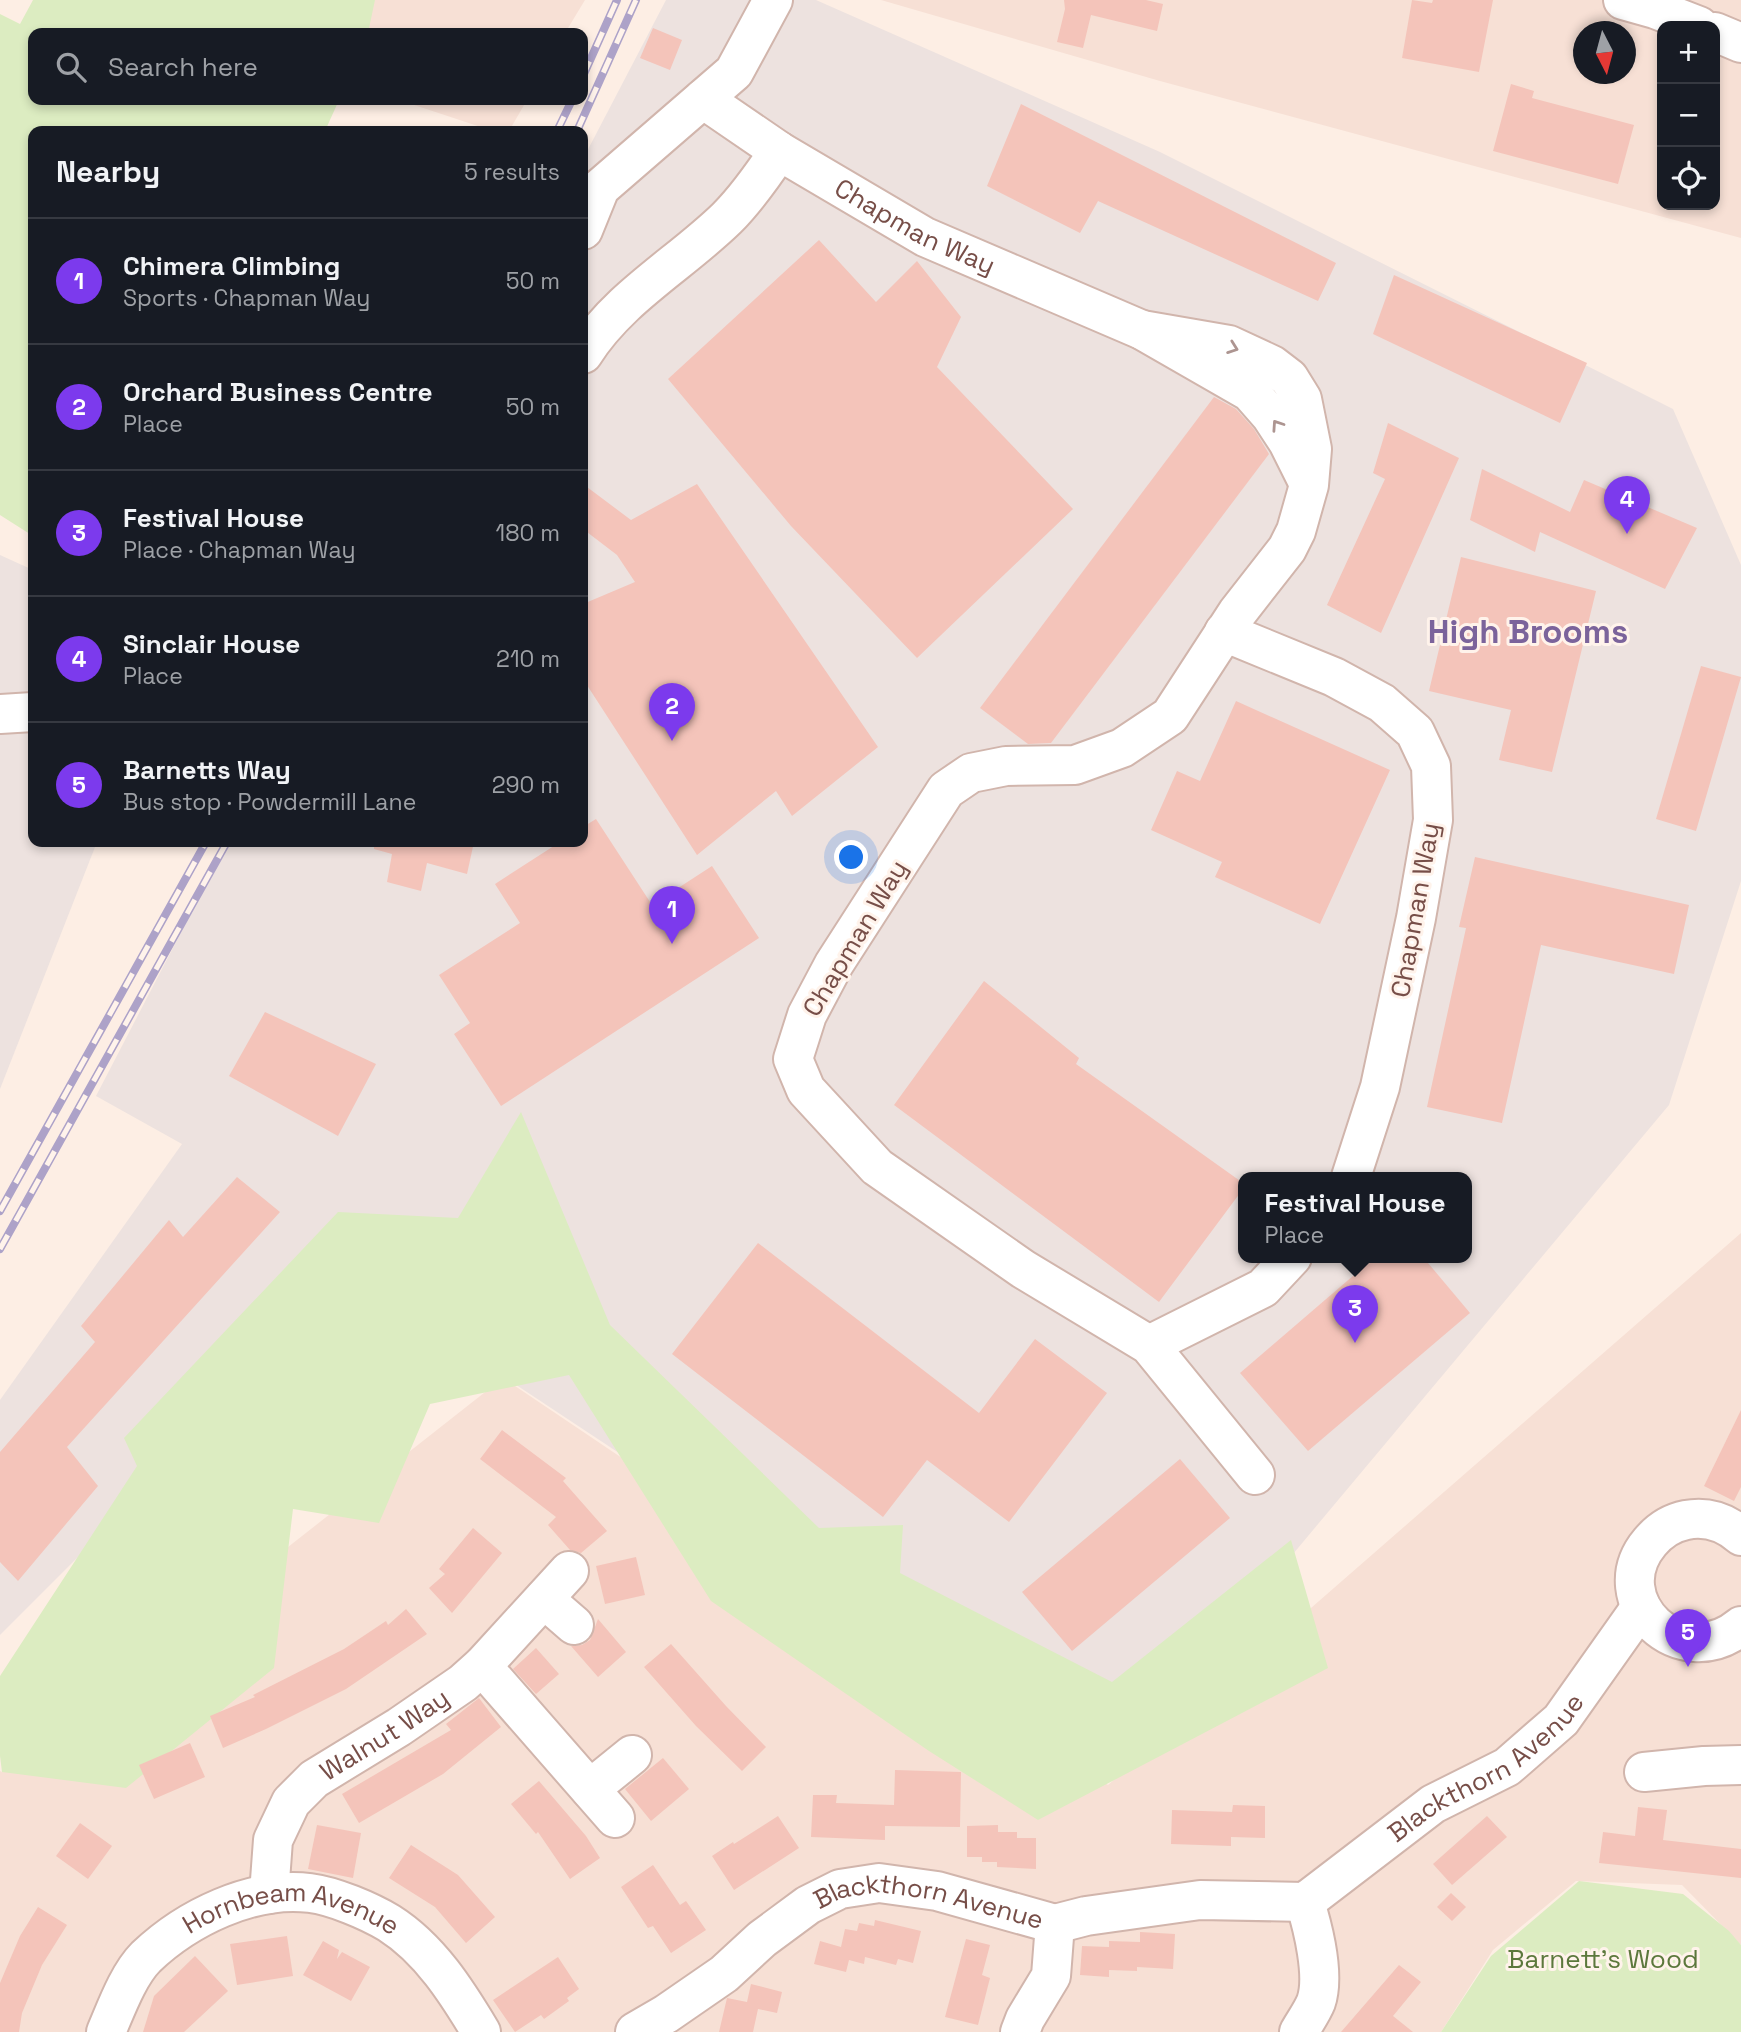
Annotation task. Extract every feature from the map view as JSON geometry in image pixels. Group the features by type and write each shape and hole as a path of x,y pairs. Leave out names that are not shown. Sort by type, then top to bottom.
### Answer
{"street":[{"path":"588,218 600,188 734,72 773,0"},
{"path":"1623,0 1686,21"},
{"path":"1720,34 1741,43"},
{"name":"Chapman Way","path":"703,99 779,150 925,237 1142,330 1229,345 1272,365 1290,378 1302,399 1312,449 1309,485 1287,550 1224,632 1170,716 1122,748 1076,765 1006,766 971,773 946,790 834,964 807,1015 793,1059 806,1090 877,1167 1023,1269 1149,1345 1255,1475"},
{"path":"588,345 594,335 659,273 726,219 756,186 779,150"},
{"name":"Chapman Way","path":"1224,632 1334,677 1382,703 1415,732 1431,766 1433,820 1416,918 1380,1087 1353,1172"},
{"path":"0,714 28,712"},
{"path":"1149,1345 1263,1288 1286,1263"},
{"path":"1741,1536 1715,1521 1695,1519 1675,1522 1658,1533 1644,1548 1637,1567 1635,1587 1640,1607 1651,1623 1667,1635 1685,1642 1704,1643 1723,1638 1741,1626"},
{"name":"Walnut Way","path":"269,1894 273,1840 290,1802 314,1779 399,1727 463,1683 482,1666 569,1571"},
{"path":"544,1600 574,1625"},
{"name":"Blackthorn Avenue","path":"659,2026 724,1974 762,1939 808,1905 840,1889 879,1883 937,1891 1055,1923 1199,1900 1306,1902 1433,1804 1507,1767 1561,1720 1640,1607"},
{"path":"482,1666 615,1818"},
{"path":"590,1789 632,1755"},
{"path":"1644,1772 1741,1765"},
{"name":"Hornbeam Avenue","path":"106,2032 119,1999 145,1959 182,1929 225,1906 269,1894 310,1893 355,1906 389,1923 423,1951 460,1997 481,2032"},
{"path":"1299,2032 1316,2002 1318,1982 1315,1938 1306,1902"},
{"path":"1020,2032 1051,1976 1055,1923"}],"shaded area":[{"path":"167,0 585,0 568,28 230,28"},
{"path":"666,0 816,0 1160,152 1673,409 1741,565 1741,881 1669,1105 1107,1776 356,1279 0,1635 0,1400 182,1144 96,1096 225,847 588,847 588,149"},
{"path":"881,0 1741,0 1741,238 1160,81"},
{"path":"414,105 524,105 512,126 478,126"},
{"path":"0,555 28,568 28,847 95,847 0,1089"},
{"path":"1741,1233 1741,1945 1682,1885 1576,1881 1493,1950 1441,2032 0,2032 0,1771 503,1378 1108,1785"}],"green space":[{"path":"33,0 375,0 369,28 28,28 28,105 337,105 327,126 28,126 28,533 0,515 0,14 20,24"},
{"path":"521,1112 610,1325 819,1528 903,1525 900,1573 1112,1682 1291,1540 1328,1668 1038,1820 929,1751 711,1601 569,1375 430,1404 379,1523 293,1509 274,1668 126,1788 2,1772 0,1676 137,1466 124,1438 338,1212 458,1218"},
{"name":"Barnett's Wood","path":"1579,1881 1683,1894 1729,1931 1741,1945 1741,2032 1441,2032 1491,1956"}],"building":[{"path":"1064,0 1146,0 1163,4 1157,31 1091,15 1083,48 1057,42 1065,9"},
{"path":"1412,0 1432,3 1433,0 1493,0 1479,72 1402,58"},
{"path":"653,28 682,40 670,70 640,58"},
{"path":"1511,84 1534,91 1532,98 1634,125 1618,184 1493,151"},
{"path":"1021,104 1336,263 1318,301 1098,201 1080,233 987,186"},
{"path":"819,240 876,302 917,261 961,317 937,367 1073,509 917,658 791,526 668,379"},
{"path":"1394,275 1587,363 1560,423 1373,334"},
{"path":"1214,397 1236,409 1254,429 1269,454 1051,743 1028,744 980,708"},
{"path":"1388,423 1459,458 1381,633 1327,605 1385,479 1373,473"},
{"path":"1482,469 1570,512 1584,480 1697,528 1665,589 1540,532 1535,552 1470,520"},
{"path":"697,484 878,747 792,816 776,791 697,855 588,687 588,602 635,582 617,555 588,533 588,488 631,520"},
{"path":"1461,557 1596,591 1552,772 1499,760 1511,710 1429,691"},
{"path":"1701,666 1741,677 1696,831 1656,819"},
{"path":"1236,701 1390,770 1320,924 1215,877 1222,862 1151,830 1177,771 1200,781"},
{"path":"596,819 652,905 712,866 759,938 501,1106 454,1034 470,1023 439,975 520,923 495,884 552,847 588,847 588,824"},
{"path":"473,847 467,874 427,863 421,891 387,882 392,854 374,849"},
{"path":"1475,857 1689,905 1674,974 1541,945 1502,1123 1427,1107 1466,928 1459,927"},
{"path":"984,981 1079,1058 1076,1064 1238,1179 1238,1196 1159,1302 894,1105"},
{"path":"265,1012 376,1064 338,1136 229,1076"},
{"path":"237,1177 280,1212 67,1447 98,1486 18,1581 0,1562 0,1452 95,1342 81,1326 169,1220 183,1237"},
{"path":"758,1243 979,1413 1035,1339 1107,1393 1009,1522 927,1460 883,1517 672,1354"},
{"path":"1368,1263 1428,1263 1470,1313 1308,1451 1240,1373"},
{"path":"1741,1410 1741,1487 1734,1501 1704,1486"},
{"path":"502,1430 566,1478 563,1481 607,1531 581,1553 570,1550 548,1525 556,1517 480,1459"},
{"path":"1180,1459 1230,1518 1072,1651 1022,1592"},
{"path":"473,1528 502,1553 452,1613 429,1588 445,1574 439,1569"},
{"path":"636,1557 645,1595 605,1604 596,1566"},
{"path":"406,1609 427,1634 346,1689 223,1748 210,1716 255,1697 253,1695 344,1649 386,1621 388,1625"},
{"path":"598,1619 626,1652 598,1677 571,1646 582,1645 590,1640"},
{"path":"671,1644 766,1747 742,1771 696,1726 644,1667"},
{"path":"536,1648 559,1674 536,1694 513,1669"},
{"path":"479,1698 501,1727 443,1774 359,1823 342,1794 451,1730 446,1724"},
{"path":"190,1743 205,1777 154,1799 139,1765"},
{"path":"663,1758 689,1789 651,1821 625,1789"},
{"path":"895,1770 961,1772 960,1827 885,1826 885,1840 811,1837 813,1795 837,1795 836,1803 894,1805"},
{"path":"539,1781 586,1836 600,1858 570,1879 538,1832 536,1834 511,1804"},
{"path":"1233,1805 1265,1806 1265,1838 1231,1837 1231,1846 1171,1844 1172,1810 1232,1812"},
{"path":"1638,1807 1667,1810 1663,1840 1741,1849 1741,1878 1599,1863 1603,1832 1635,1836"},
{"path":"778,1816 799,1848 734,1890 712,1856"},
{"path":"1487,1816 1507,1837 1452,1885 1433,1864"},
{"path":"80,1823 112,1846 88,1879 56,1856"},
{"path":"317,1825 361,1833 353,1878 308,1869"},
{"path":"998,1825 998,1832 1017,1832 1017,1838 1036,1838 1036,1869 997,1867 997,1862 982,1862 982,1857 967,1857 967,1826"},
{"path":"411,1845 458,1875 495,1917 466,1943 435,1907 389,1878"},
{"path":"653,1865 680,1905 686,1901 706,1930 671,1953 653,1926 648,1928 621,1887"},
{"path":"1451,1893 1466,1907 1452,1921 1437,1907"},
{"path":"38,1907 67,1925 42,1965 22,2013 19,2032 0,2032 0,1983 20,1936"},
{"path":"875,1920 921,1931 913,1963 898,1959 896,1965 865,1957 864,1964 849,1960 846,1972 814,1964 820,1941 841,1947 845,1929 857,1931 859,1923 874,1926"},
{"path":"1140,1932 1175,1934 1173,1969 1137,1967 1137,1971 1109,1970 1109,1977 1080,1975 1082,1946 1109,1947 1109,1941 1140,1942"},
{"path":"287,1936 293,1976 237,1985 230,1944"},
{"path":"966,1939 990,1945 982,1975 990,1978 978,2025 945,2017"},
{"path":"323,1941 339,1950 337,1959 342,1952 370,1967 351,2001 303,1975"},
{"path":"195,1956 228,1991 184,2032 143,2032 154,1996"},
{"path":"558,1957 579,1989 567,1998 569,2001 544,2019 541,2015 515,2032 493,2000"},
{"path":"1399,1965 1421,1982 1393,2016 1413,2032 1341,2032"},
{"path":"751,1984 782,1992 777,2013 758,2009 753,2032 719,2032 727,1998 747,2002"}],"railway":[{"path":"588,65 617,0"},
{"path":"579,126 636,0"},
{"path":"559,126 570,105"},
{"path":"0,1211 203,847"},
{"path":"0,1249 224,847"}],"place":[{"name":"Sinclair House","path":"1627,534"},
{"name":"Orchard Business Centre","path":"672,741"},
{"name":"Chimera Climbing","path":"672,944"},
{"name":"Festival House","path":"1355,1343"},
{"name":"Barnetts Way","path":"1688,1667"}],"district":[{"name":"High Brooms","path":"1528,632"}]}
